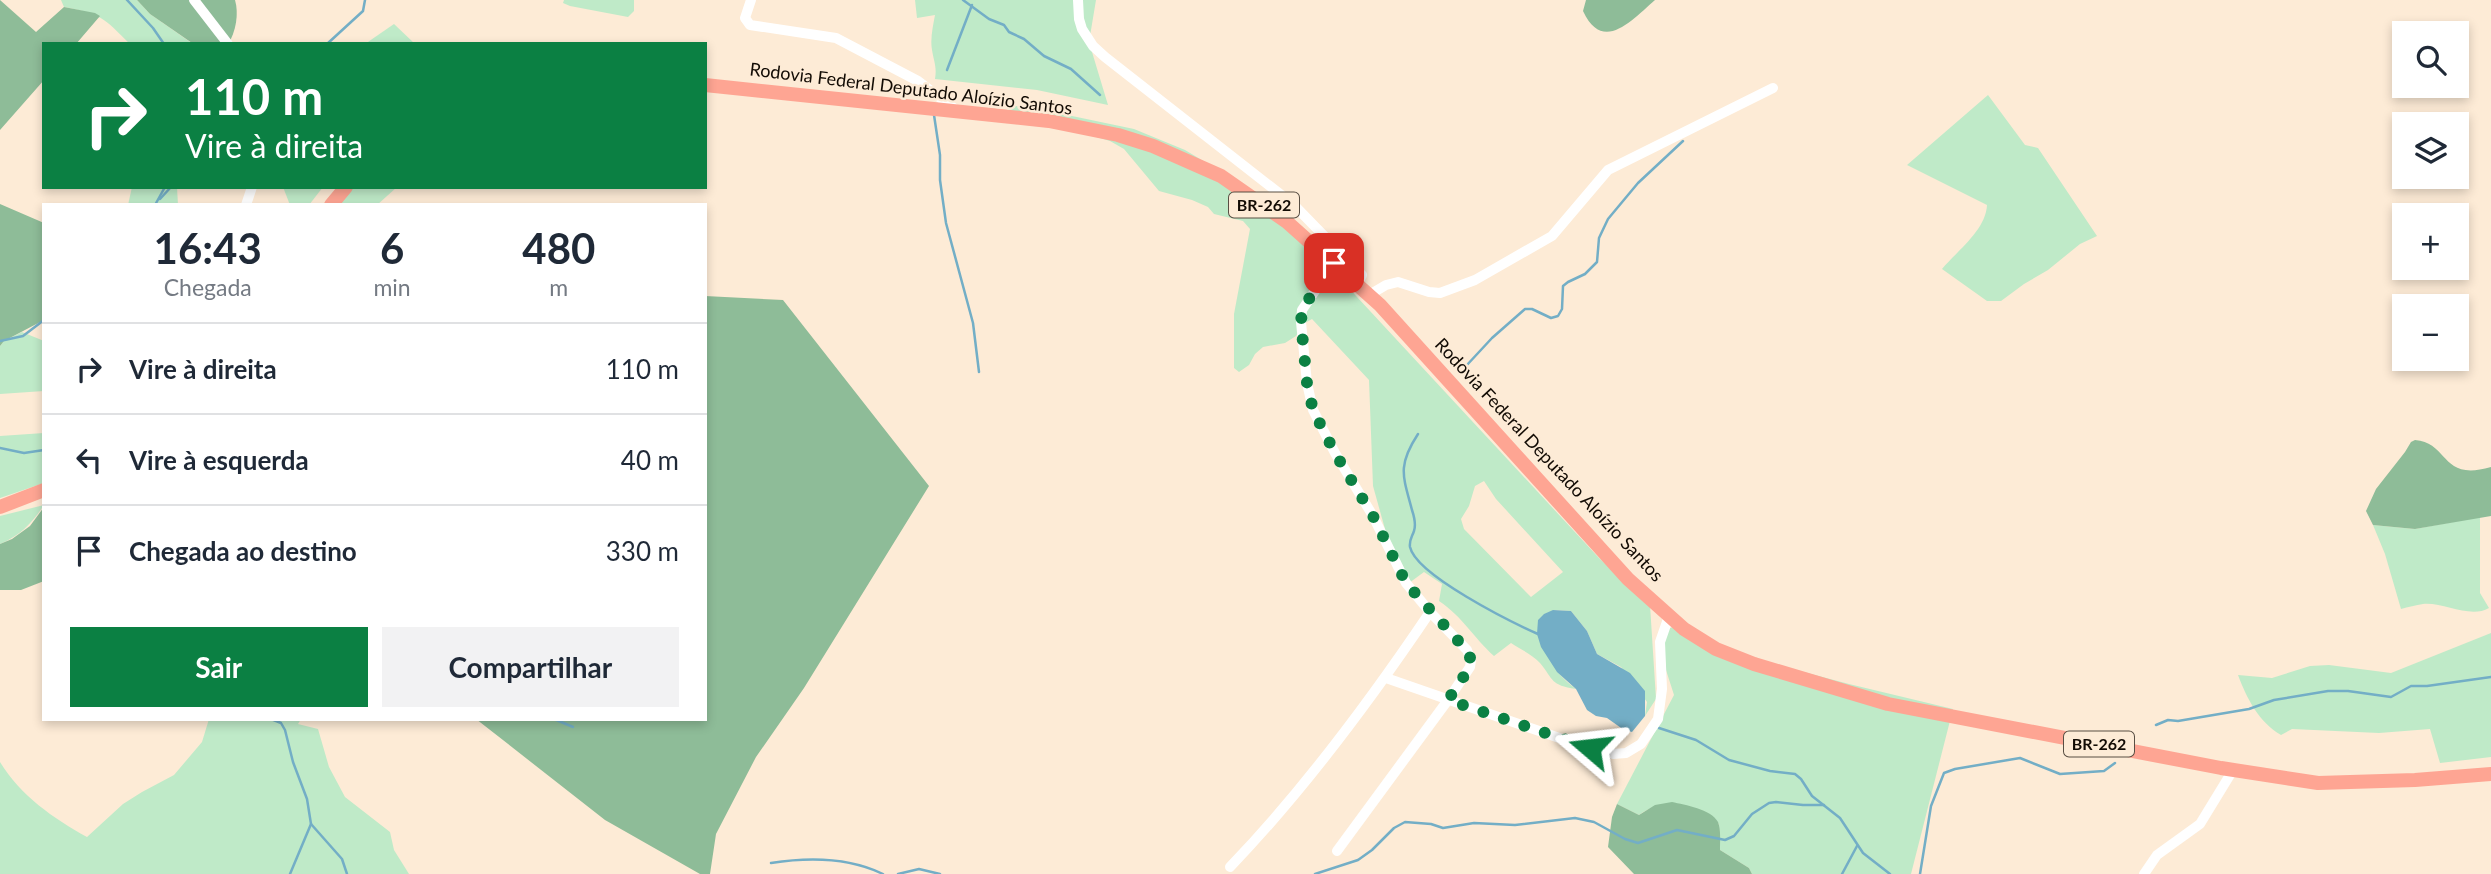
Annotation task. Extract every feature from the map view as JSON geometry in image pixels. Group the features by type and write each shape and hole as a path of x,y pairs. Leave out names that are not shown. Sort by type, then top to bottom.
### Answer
{"highway":[{"name":"Rodovia Federal Deputado Aloízio Santos","path":"707,85 1049,121 1118,135 1163,150 1221,176 1254,197 1342,266 1628,579 1684,629 1716,649 1888,704 2233,770 2318,783 2491,774"},
{"path":"333,203 344,189"},
{"path":"0,507 42,491"}],"street":[{"path":"194,0 226,42"},
{"path":"751,0 745,18 750,24 836,38 918,81 956,110"},
{"path":"1078,0 1082,29 1093,46 1294,205 1342,266 1302,310 1309,397 1313,410 1373,516 1406,583 1467,650 1471,660 1470,667 1448,700 1336,851"},
{"path":"1369,295 1386,285 1398,282 1440,293 1475,280 1552,236 1608,170 1773,88"},
{"path":"1230,867 1264,832 1386,678 1430,612"},
{"path":"1386,678 1612,754 1635,749 1642,744 1658,719 1661,709 1660,642 1669,616"},
{"path":"2144,874 2157,855 2200,824 2233,770"}],"green space":[{"path":"0,0 36,32 64,7 100,16 78,42 42,42 42,82 0,130"},
{"path":"61,0 137,0 150,14 190,42 128,42 101,18 64,7"},
{"path":"137,0 235,0 237,16 229,42 191,42 150,14"},
{"path":"564,0 634,0 634,11 628,17 570,6 563,3"},
{"path":"915,0 1096,0 1089,42 1108,105 1037,90 935,79 931,41 935,15 917,18"},
{"path":"1586,0 1655,0 1627,24 1609,32 1599,30 1591,24 1583,11"},
{"path":"394,24 413,42 368,42"},
{"path":"1988,95 2025,145 2038,148 2097,236 2080,244 2048,270 2001,301 1987,301 1942,269 1982,223 1987,205 1907,165"},
{"path":"997,104 1034,108 1134,129 1185,150 1240,183 1294,229 1599,558 1650,605 1656,699 1645,716 1647,702 1621,667 1597,654 1587,631 1571,611 1553,610 1550,645 1557,671 1576,689 1557,683 1537,660 1511,643 1494,656 1455,614 1439,601 1442,584 1424,572 1405,586 1390,547 1373,486 1369,380 1312,319 1285,343 1263,347 1249,365 1239,372 1234,368 1234,314 1250,229 1243,221 1214,214 1208,207 1192,200 1159,191 1124,149 1110,141 1018,114","holes":["1484,481 1496,499 1563,572 1531,597 1464,529 1461,519 1469,506 1475,486"]},
{"path":"132,189 177,189 178,203 128,203"},
{"path":"284,189 321,189 311,203 289,203"},
{"path":"344,189 395,189 379,203 334,203"},
{"path":"0,204 42,222 42,321 4,341 0,346"},
{"path":"707,296 783,300 929,486 804,688 756,757 716,834 710,874 700,874 605,820 479,721 707,721"},
{"path":"22,332 42,340 42,391 0,394 0,346"},
{"path":"42,433 42,484 0,498 0,436"},
{"path":"2415,440 2434,448 2454,466 2463,470 2491,467 2491,516 2415,529 2373,525 2366,511 2376,489"},
{"path":"42,506 25,528 0,544 0,516"},
{"path":"42,510 42,582 21,590 0,590 0,544 30,526"},
{"path":"2480,517 2480,593 2489,608 2474,612 2423,604 2401,609 2385,554 2373,525 2415,529"},
{"path":"1683,626 1732,653 1953,709 1911,874 1752,874 1749,868 1720,850 1719,824 1700,811 1680,804 1670,804 1660,805 1639,815 1617,804 1674,695 1666,670 1662,629"},
{"path":"2491,633 2491,757 2440,763 2430,729 2379,733 2292,729 2281,735 2266,724 2255,709 2238,675 2272,678 2310,666 2329,665 2391,673"},
{"path":"208,721 300,721 298,724 318,729 329,767 345,797 390,832 394,850 409,874 0,874 0,762 28,796 87,837 123,804 174,775 202,742"},
{"path":"1672,802 1697,808 1715,818 1720,828 1720,850 1749,868 1752,874 1634,874 1608,847 1612,817 1617,804 1639,815 1655,805"}],"water":[{"path":"1553,610 1571,611 1587,631 1597,654 1630,673 1645,691 1645,716 1632,732 1587,710 1576,689 1557,672 1541,647 1537,634 1538,620"}],"waterway":[{"path":"127,0 163,42"},
{"path":"329,42 363,11 365,0"},
{"path":"963,0 989,19 1004,25 1009,32 1024,39 1044,56 1071,69 1100,95"},
{"path":"947,70 972,5"},
{"path":"934,115 946,223 973,323 979,372"},
{"path":"1466,366 1525,309 1532,309 1551,318 1558,316 1562,309 1563,286 1585,274 1597,262 1599,238 1608,219 1638,183 1683,141"},
{"path":"156,203 164,189"},
{"path":"160,199 169,189"},
{"path":"0,341 23,336 42,322"},
{"path":"1418,434 1404,463 1406,488 1415,523 1410,547 1416,558 1446,584 1538,634"},
{"path":"0,448 24,453 42,450"},
{"path":"2156,725 2168,720 2178,721 2249,709 2274,700 2328,691 2391,697 2411,686 2491,677"},
{"path":"276,721 281,723 285,730 307,799 311,824 342,859 347,874"},
{"path":"559,721 573,727"},
{"path":"1659,728 1696,740 1729,760 1770,771 1795,774 1812,796 1840,818 1863,853 1890,874"},
{"path":"1920,874 1931,806 1944,773 2020,758 2060,774 2104,771 2115,763"},
{"path":"1315,874 1358,860 1394,828 1405,822 1443,828 1474,823 1515,825 1575,818 1594,822 1638,843 1677,830 1725,840 1734,836 1752,814 1769,803 1824,805"},
{"path":"290,874 311,824"},
{"path":"1842,874 1857,846"},
{"path":"771,863 800,860 842,861 883,874"},
{"path":"898,874 919,869 940,874"}],"route":[{"path":"1334,263 1302,310 1309,397 1335,453 1373,516 1406,583 1470,654 1470,667 1448,700 1590,748"}]}
